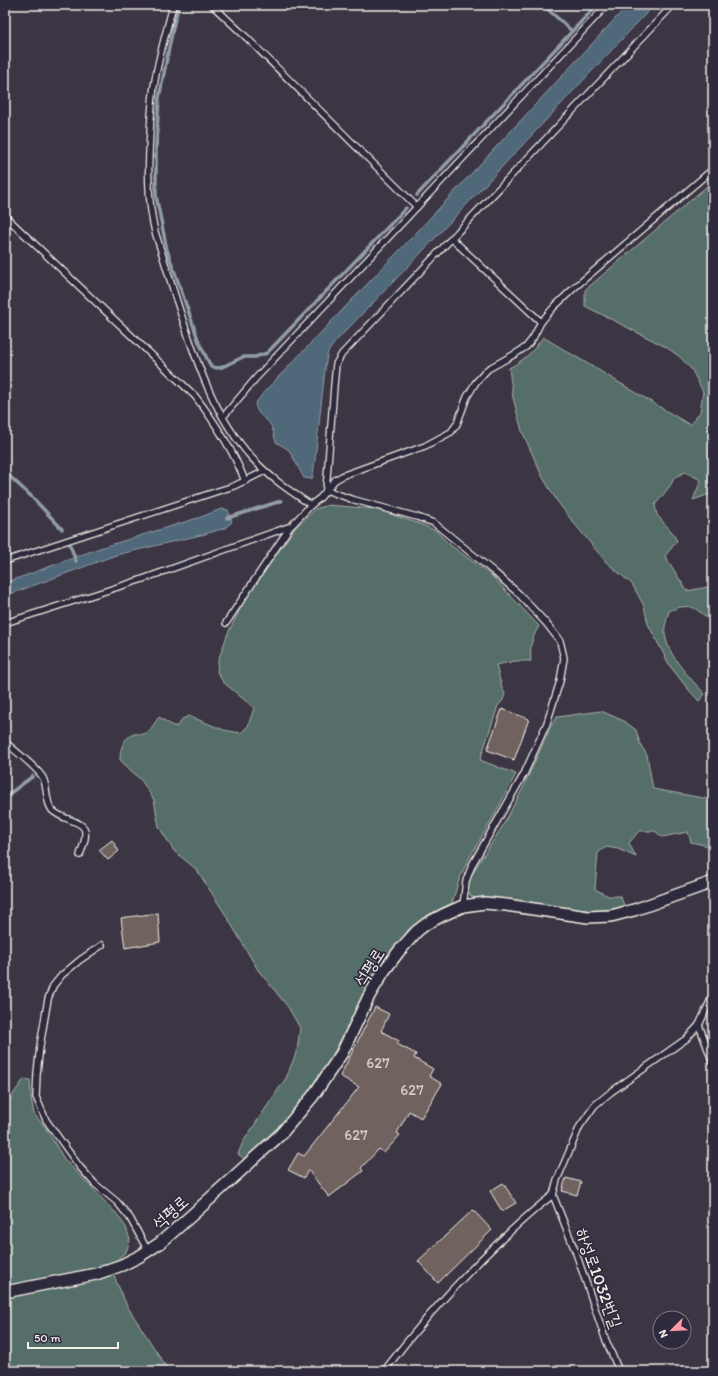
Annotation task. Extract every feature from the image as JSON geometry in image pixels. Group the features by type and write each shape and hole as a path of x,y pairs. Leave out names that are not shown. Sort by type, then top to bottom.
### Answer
{"street":[{"name":"석평로","path":"5,1292 96,1274 122,1264 148,1251 186,1220 281,1134 313,1096 342,1053 370,996 384,972 399,951 417,931 426,924 463,906 486,903 588,917 611,916 634,910 713,882"}],"lane":[{"path":"173,5 155,80 151,114 148,170 151,214 155,232 191,344 209,391 223,418 246,451 265,471 311,505"},
{"path":"212,5 417,208"},
{"path":"223,418 256,378 607,5"},
{"path":"326,490 330,417 336,364 342,354 673,5"},
{"path":"226,623 291,526 311,505 320,498 335,480 344,475 425,446 451,432 457,424 467,397 476,382 488,369 526,347 533,338 541,322 554,307 574,288 713,169"},
{"path":"5,216 195,396 219,430 238,462 245,481"},
{"path":"452,239 541,322"},
{"path":"5,561 218,491 245,481 265,471"},
{"path":"326,490 351,499 434,523 487,566 518,594 546,623 560,641 564,658 560,681 548,723 524,774 472,865 466,881 463,906"},
{"path":"5,623 148,577 291,526"},
{"path":"5,742 40,774 45,785 47,798 52,810 83,827 85,839 80,855"},
{"name":"석평로","path":"102,945 62,975 53,986 48,999 40,1046 36,1097 46,1120 94,1184 117,1202 130,1218 148,1251"},
{"path":"384,1371 448,1293 476,1263 537,1207 553,1195 557,1180 580,1126 595,1105 611,1092 686,1040 699,1025 713,995"},
{"path":"699,1025 713,1063"},
{"name":"하성로1032번길","path":"553,1195 576,1253 605,1338 619,1371"}],"green space":[{"path":"713,181 713,493 693,500 701,480 685,472 675,477 655,505 657,515 672,532 677,541 665,556 687,591 713,586 713,623 698,610 683,607 669,611 665,626 665,635 672,654 685,672 705,694 699,701 670,666 648,624 644,606 632,584 606,562 557,501 542,476 522,431 513,398 509,368 528,355 543,337 690,425 700,412 703,392 692,370 680,357 666,347 585,306 585,290"},
{"path":"328,505 375,509 423,525 436,531 449,544 492,576 539,626 532,643 531,661 515,661 496,665 505,694 503,700 498,706 480,760 516,774 467,862 458,883 452,903 428,915 409,929 368,987 329,1062 303,1100 277,1128 244,1159 238,1154 243,1142 286,1078 297,1051 300,1028 288,1007 258,970 197,870 174,851 159,827 154,800 141,780 120,760 121,752 123,744 127,738 134,734 146,733 159,717 173,726 178,726 182,719 189,716 224,730 241,733 248,726 254,708 223,682 217,672 218,661 228,633 243,603 294,529 315,509"},
{"path":"601,711 624,721 636,730 640,744 647,755 653,789 709,799 713,798 713,847 691,842 688,832 662,837 655,831 639,831 629,843 636,857 618,849 606,847 598,853 595,889 608,896 620,896 625,907 604,910 574,911 482,901 471,896 465,887 502,827 522,790 551,726 557,717"},
{"path":"24,1079 30,1080 34,1114 46,1128 64,1159 116,1213 126,1227 130,1240 126,1252 115,1261 114,1276 127,1306 169,1371 5,1371 5,1109"}],"water":[{"path":"628,5 654,5 421,253 336,341 328,352 312,479 304,478 289,450 276,442 271,426 259,413 255,404 264,392 417,232"},
{"path":"221,509 228,510 232,522 225,528 116,555 5,596 5,583 100,548 201,517"}],"building":[{"path":"502,709 529,719 514,760 487,750"},
{"path":"112,840 119,851 108,860 99,850"},
{"path":"158,913 160,942 125,948 121,918"},
{"path":"375,1007 389,1014 381,1031 399,1041 397,1044 416,1054 414,1058 433,1069 429,1076 442,1084 421,1118 409,1111 397,1133 400,1135 384,1153 379,1149 361,1168 363,1171 329,1197 308,1170 304,1178 288,1170 298,1153 304,1156 359,1087 340,1076"},
{"path":"566,1178 581,1182 577,1195 562,1191"},
{"path":"503,1183 516,1203 502,1211 490,1191"},
{"path":"473,1210 492,1230 438,1283 418,1261"}],"waterway":[{"path":"179,5 159,98 156,147 156,196 167,250 199,342 211,367 220,368 243,357 255,357 267,353 406,208"},
{"path":"543,5 572,31"},
{"path":"417,195 597,5"},
{"path":"5,472 32,497 62,529"},
{"path":"227,518 281,501"},
{"path":"70,545 76,561"},
{"path":"5,797 33,776"}]}
